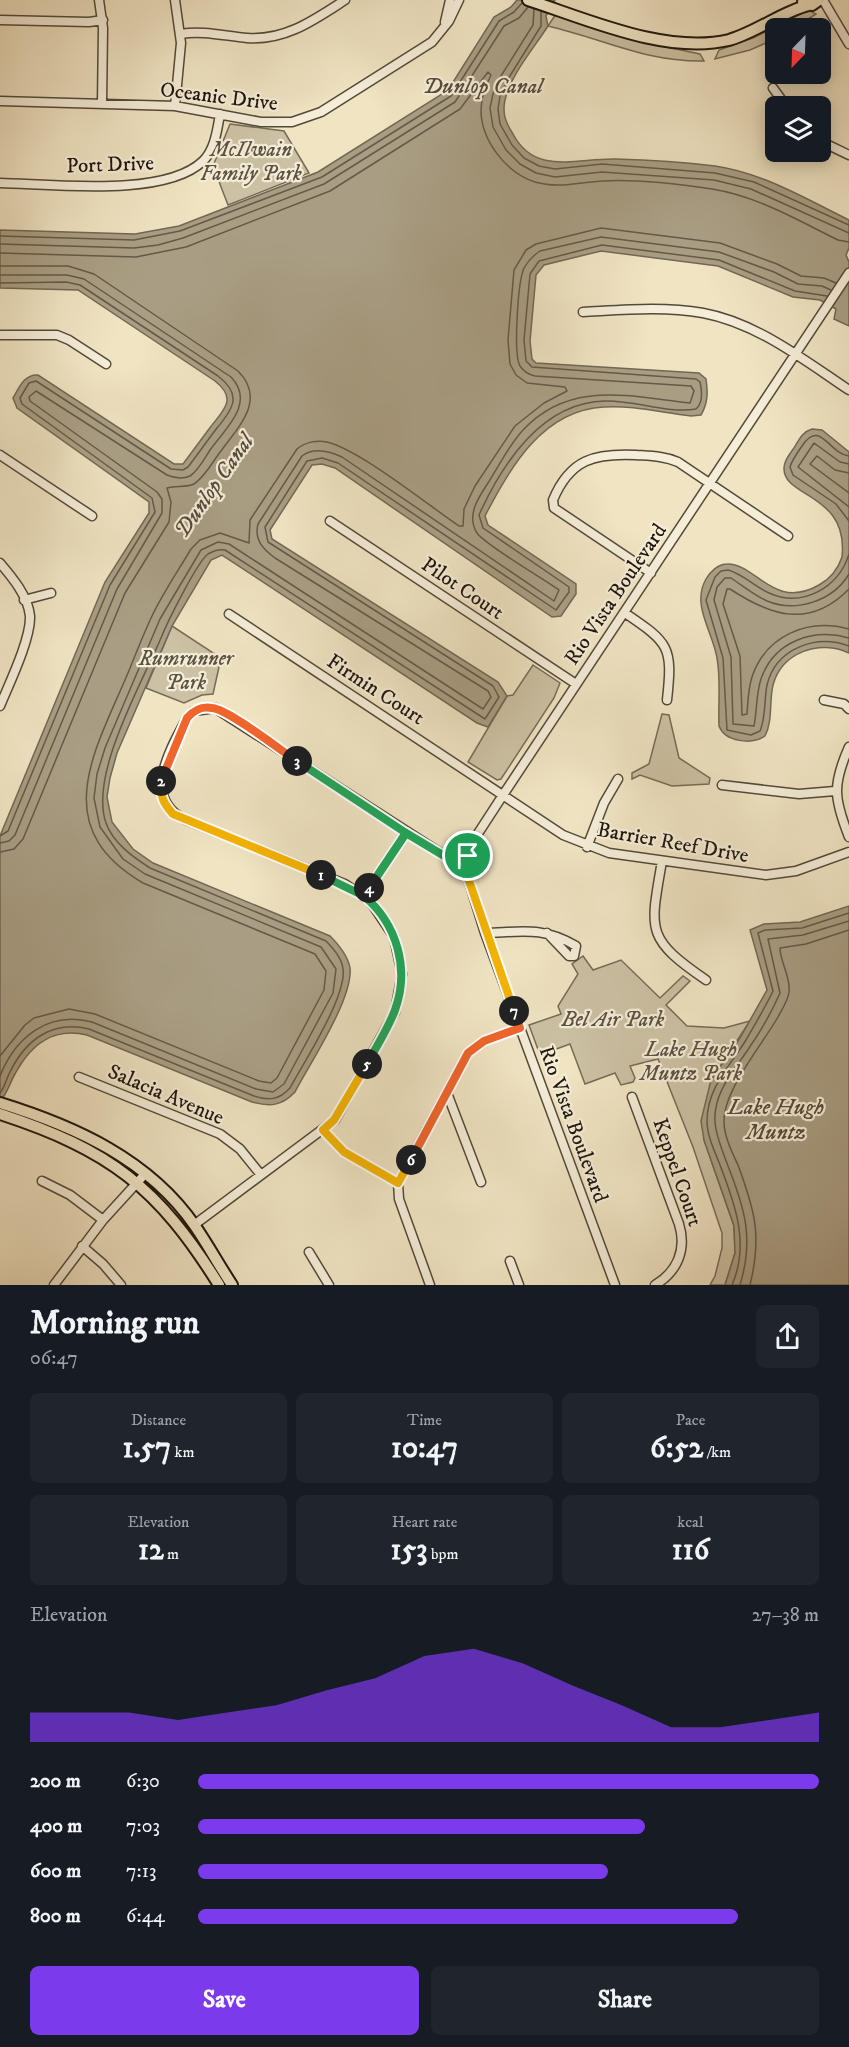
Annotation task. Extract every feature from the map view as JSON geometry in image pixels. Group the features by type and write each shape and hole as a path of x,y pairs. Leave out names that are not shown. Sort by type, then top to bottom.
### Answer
{"main road":[{"path":"528,0 638,35 699,42 731,39 765,25"},
{"path":"779,18 795,0"},
{"path":"780,18 813,2"},
{"path":"0,1102 20,1115"},
{"path":"0,1114 20,1115 93,1138 194,1225 231,1285"},
{"path":"141,1177 184,1231 219,1285"}],"street":[{"path":"99,0 103,20 102,104"},
{"path":"175,0 181,34 176,106"},
{"path":"181,34 269,38 299,28 345,0"},
{"path":"442,31 450,0"},
{"name":"Oceanic Drive","path":"0,101 176,106 270,123 292,122 313,116 426,46 442,31 459,0"},
{"path":"813,2 832,18 849,44"},
{"path":"0,20 89,22 103,20"},
{"path":"773,88 779,96"},
{"name":"Port Drive","path":"0,183 133,185 163,180 192,169 207,156 215,139 220,114"},
{"path":"831,146 849,155"},
{"name":"Rio Vista Boulevard","path":"829,306 849,273"},
{"name":"Rio Vista Boulevard","path":"468,856 477,835 576,684 849,278"},
{"path":"583,312 644,309 702,313 727,320 778,343 849,390"},
{"path":"0,335 57,335 69,340 106,364"},
{"path":"651,573 554,508 552,500 566,478 587,459 614,454 670,459 711,483 788,536"},
{"path":"0,455 92,516"},
{"name":"Pilot Court","path":"330,521 576,684"},
{"path":"0,563 21,589 30,616 23,649 0,706"},
{"path":"24,600 51,592"},
{"path":"625,613 654,633 664,645 670,662 667,700"},
{"name":"Firmin Court","path":"229,614 503,795"},
{"path":"824,699 844,704 849,708"},
{"path":"184,1231 334,1120 395,1012 400,995 402,974 394,937 384,918 364,896 345,884 173,814 164,804 160,794 161,781 187,718 194,711 215,708 406,833 456,863 458,870 466,872 473,867 472,860 468,856 461,856 456,863"},
{"path":"849,747 837,774 835,791 837,809 849,837"},
{"path":"587,847 604,803 618,779"},
{"path":"722,785 799,794 835,791"},
{"name":"Barrier Reef Drive","path":"503,795 563,835 587,847 609,853 743,874 776,874 796,871 849,852"},
{"path":"364,896 406,833"},
{"path":"662,861 654,911 656,930 663,945 678,961 706,980"},
{"name":"Rio Vista Boulevard","path":"466,872 485,933 615,1285"},
{"path":"485,933 547,933"},
{"path":"430,1285 399,1199 398,1183 463,1061 474,1048 520,1028"},
{"name":"Salacia Avenue","path":"79,1077 220,1134 240,1149 261,1175"},
{"path":"447,1093 481,1182"},
{"name":"Keppel Court","path":"632,1097 679,1224 682,1240 680,1256 673,1269 655,1285"},
{"path":"323,1130 344,1152 398,1183"},
{"path":"54,1285 82,1246 141,1177"},
{"path":"42,1181 78,1201 103,1220"},
{"path":"82,1246 103,1264 121,1285"},
{"path":"309,1252 329,1285"},
{"path":"510,1261 519,1285"}],"green space":[{"path":"808,10 816,14 810,18 792,18"},
{"path":"556,14 633,40 700,54 704,61 643,54 548,26"},
{"path":"765,32 765,43 750,50 715,59 719,50"},
{"name":"McIlwain Family Park","path":"230,124 284,131 309,173 228,205 213,166"},
{"name":"Rumrunner Park","path":"172,626 221,658 213,694 202,695 184,703 146,688"},
{"path":"533,665 560,683 554,698 501,779 497,780 468,762 507,696 513,695"},
{"path":"662,714 669,715 679,758 710,778 709,784 672,786 640,775 632,779 632,773 649,764"},
{"name":"Bel Air Park","path":"583,956 593,970 621,960 660,998 683,976 690,981 666,1005 687,1026 724,1028 750,1021 711,1080 704,1140 734,1226 735,1253 725,1285 710,1285 715,1276 722,1248 722,1233 693,1147 658,1059 630,1066 635,1078 633,1082 621,1085 615,1073 585,1084 570,1044 540,1055 529,1025 561,1014 558,1006 578,974 572,964"}],"water":[{"name":"Dunlop Canal","path":"517,0 555,0 546,16 548,26 512,81 505,100 504,114 522,147 545,160 558,162 601,159 640,160 733,169 784,188 849,220 849,248 846,255 849,262 849,326 834,319 836,309 820,300 793,297 718,266 601,251 544,265 536,275 530,341 532,359 536,363 699,373 706,379 707,388 706,402 701,415 691,416 636,408 604,407 582,411 563,418 531,444 506,479 485,516 488,525 576,584 576,594 561,616 552,617 335,468 322,464 312,465 270,530 272,539 498,682 507,696 488,727 477,723 222,555 211,560 172,626 117,753 107,797 112,822 133,849 153,863 330,936 345,955 350,968 345,996 329,1031 295,1092 280,1103 264,1105 252,1102 87,1035 75,1033 53,1036 36,1046 21,1063 0,1101 0,836 105,582 149,513 149,502 17,408 13,398 26,379 38,375 174,464 183,464 223,411 227,400 226,394 215,381 78,290 0,288 0,230 135,234 179,226 318,172 450,87 494,17 511,7"},
{"path":"812,429 822,430 849,452 849,653 826,647 804,651 793,657 785,664 773,685 769,724 765,736 746,741 733,739 727,736 719,726 718,666 715,648 702,609 702,589 710,574 724,564 737,566 777,590 789,593 803,592 819,585 836,570 842,557 841,536 836,520 826,509 786,478 784,468 786,460 801,437"},
{"name":"Lake Hugh Muntz","path":"849,906 849,1285 725,1285 735,1253 734,1226 704,1140 701,1121 711,1080 740,1038 767,990 750,930 764,924 800,922"}],"route":[{"path":"468,856 461,856 456,863 439,855 406,833 364,896 345,884 173,814 164,804 160,794 161,781 187,718 194,711 215,708 406,833 364,896 384,918 400,953 402,974 400,995 395,1012 347,1100 334,1120 323,1130 344,1152 398,1183 468,1053 484,1041 520,1028 485,933 466,872 473,867 472,860 468,856"}],"park label":[{"name":"Lake Hugh Muntz Park","path":"691,1061"}]}
